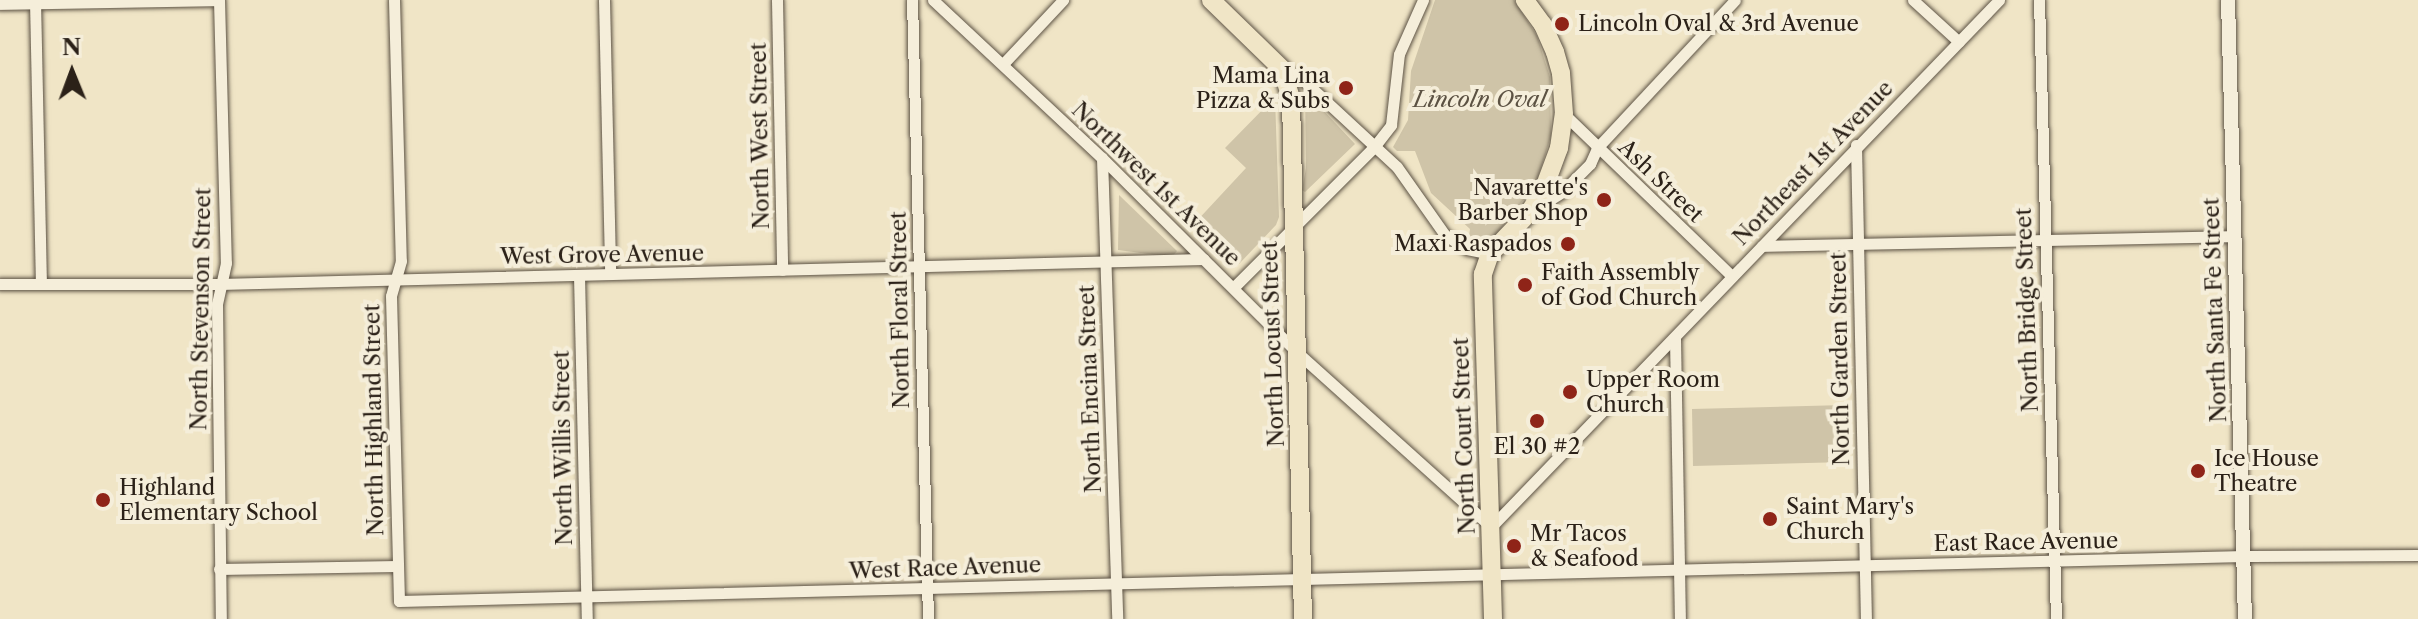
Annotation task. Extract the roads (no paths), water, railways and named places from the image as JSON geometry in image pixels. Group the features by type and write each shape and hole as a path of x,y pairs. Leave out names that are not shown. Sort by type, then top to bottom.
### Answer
{"main road":[{"path":"1211,0 1282,69"},
{"path":"1490,254 1528,214 1553,168 1564,114 1561,73 1550,39 1531,5"},
{"name":"North Locust Street","path":"1282,69 1291,99 1303,619"},
{"name":"North Court Street","path":"1490,254 1483,274 1483,291 1493,619"}],"street":[{"path":"0,4 219,0"},
{"name":"North Stevenson Street","path":"219,0 226,263 219,284 221,619"},
{"name":"North Highland Street","path":"394,0 401,261 391,296 399,601"},
{"path":"604,0 610,274"},
{"name":"North West Street","path":"777,0 782,270"},
{"name":"North Floral Street","path":"912,0 928,619"},
{"name":"Northwest 1st Avenue","path":"933,0 1102,158 1298,353 1491,527"},
{"path":"1003,64 1063,0"},
{"path":"1234,287 1374,147 1394,116 1399,54 1423,0"},
{"path":"1528,214 1562,192 1590,164 1597,148 1735,0"},
{"path":"1913,0 1959,42"},
{"name":"Northeast 1st Avenue","path":"1491,527 1999,0"},
{"name":"North Bridge Street","path":"2039,0 2056,619"},
{"name":"North Santa Fe Street","path":"2228,0 2245,619"},
{"path":"35,2 41,284"},
{"path":"1282,69 1302,79 1397,167 1445,235 1473,252 1490,254"},
{"name":"Ash Street","path":"1564,114 1732,276"},
{"name":"North Garden Street","path":"1856,145 1866,619"},
{"name":"North Encina Street","path":"1102,158 1117,619"},
{"path":"1762,246 2235,236"},
{"name":"West Grove Avenue","path":"0,284 219,284 1204,259"},
{"name":"North Willis Street","path":"579,275 587,619"},
{"path":"1675,338 1680,619"},
{"name":"East Race Avenue","path":"1492,574 2244,556 2418,555"},
{"path":"219,569 397,566"},
{"name":"West Race Avenue","path":"399,601 1492,574"}],"place":[{"name":"Lincoln Oval & 3rd Avenue","path":"1562,24"},
{"name":"Mama Lina Pizza & Subs","path":"1346,88"},
{"name":"Navarette's Barber Shop","path":"1604,200"},
{"name":"Maxi Raspados","path":"1568,244"},
{"name":"Faith Assembly of God Church","path":"1525,285"},
{"name":"Upper Room Church","path":"1570,392"},
{"name":"El 30 #2","path":"1537,421"},
{"name":"Ice House Theatre","path":"2198,471"},
{"name":"Highland Elementary School","path":"103,500"},
{"name":"Saint Mary's Church","path":"1770,519"},
{"name":"Mr Tacos & Seafood","path":"1514,546"}],"park label":[{"name":"Lincoln Oval","path":"1480,100"}]}
